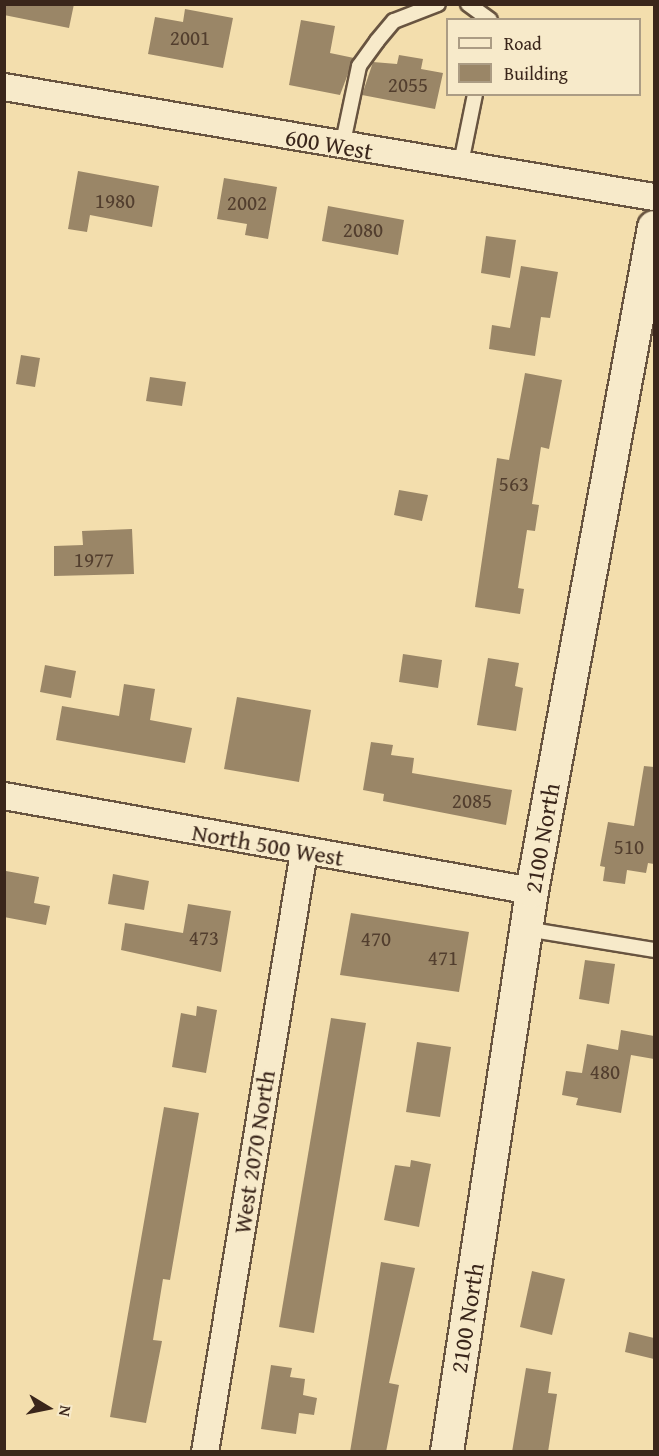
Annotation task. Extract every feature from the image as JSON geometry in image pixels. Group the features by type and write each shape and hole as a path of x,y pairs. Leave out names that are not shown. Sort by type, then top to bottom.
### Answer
{"street":[{"name":"600 West","path":"4,87 460,168 654,197"},
{"name":"2100 North","path":"447,1452 532,891 654,227"},
{"name":"North 500 West","path":"4,796 304,852 532,891"},
{"name":"West 2070 North","path":"205,1452 304,852"}],"lane":[{"path":"342,147 359,66 376,41 394,21 438,4"},
{"path":"468,4 487,18"},
{"path":"460,168 475,96"},
{"path":"526,929 654,950"}],"building":[{"path":"4,4 74,4 69,28 4,15"},
{"path":"185,9 233,18 223,68 148,54 155,17 183,22"},
{"path":"301,20 335,26 330,53 354,58 340,95 289,85"},
{"path":"399,55 423,59 421,69 443,73 435,109 362,95 373,62 397,64"},
{"path":"78,171 159,186 152,227 90,215 87,232 68,229"},
{"path":"224,178 277,187 268,239 245,235 247,224 217,219"},
{"path":"328,206 404,220 398,255 322,241"},
{"path":"486,236 516,240 510,278 481,273"},
{"path":"521,266 558,272 550,318 541,317 535,356 489,349 492,325 510,328"},
{"path":"21,355 40,358 35,387 16,384"},
{"path":"525,373 562,380 549,449 541,447 532,504 539,505 535,531 527,530 518,588 524,589 520,614 475,607 497,458 509,460"},
{"path":"150,377 186,382 182,406 146,401"},
{"path":"399,490 428,495 422,521 394,515"},
{"path":"132,529 134,574 54,576 54,546 83,545 82,531"},
{"path":"403,654 442,660 438,688 399,682"},
{"path":"488,658 519,663 515,686 523,688 516,731 477,725"},
{"path":"45,665 76,671 71,698 40,692"},
{"path":"124,684 155,689 150,720 192,728 185,763 56,740 62,706 119,716"},
{"path":"237,697 311,710 299,782 224,769"},
{"path":"371,742 393,745 391,755 414,758 412,773 512,790 506,825 383,801 384,794 363,790"},
{"path":"644,766 654,767 654,864 648,863 646,873 627,870 625,884 603,881 605,867 600,866 608,822 634,826"},
{"path":"6,871 39,877 34,903 50,906 46,925 4,917"},
{"path":"113,874 149,881 144,910 108,904"},
{"path":"188,904 231,911 221,972 121,950 125,923 183,933"},
{"path":"351,913 469,932 459,992 340,975"},
{"path":"585,960 615,964 609,1004 579,999"},
{"path":"197,1006 217,1010 206,1073 172,1067 181,1013 196,1016"},
{"path":"331,1018 366,1023 314,1333 279,1327"},
{"path":"621,1030 654,1036 654,1059 631,1055 621,1113 576,1105 578,1098 562,1095 566,1071 582,1073 587,1044 618,1050"},
{"path":"417,1042 451,1047 440,1117 406,1112"},
{"path":"164,1107 199,1113 170,1280 163,1279 153,1340 162,1341 146,1423 110,1417"},
{"path":"411,1160 431,1164 419,1227 384,1220 395,1165 410,1167"},
{"path":"381,1262 415,1268 389,1383 399,1385 386,1452 350,1452"},
{"path":"532,1271 565,1279 552,1335 520,1327"},
{"path":"629,1332 654,1338 654,1359 625,1352"},
{"path":"271,1365 292,1368 290,1377 305,1379 303,1395 317,1398 314,1415 299,1413 296,1434 261,1429"},
{"path":"526,1368 551,1372 548,1393 557,1394 548,1452 512,1452"}]}
